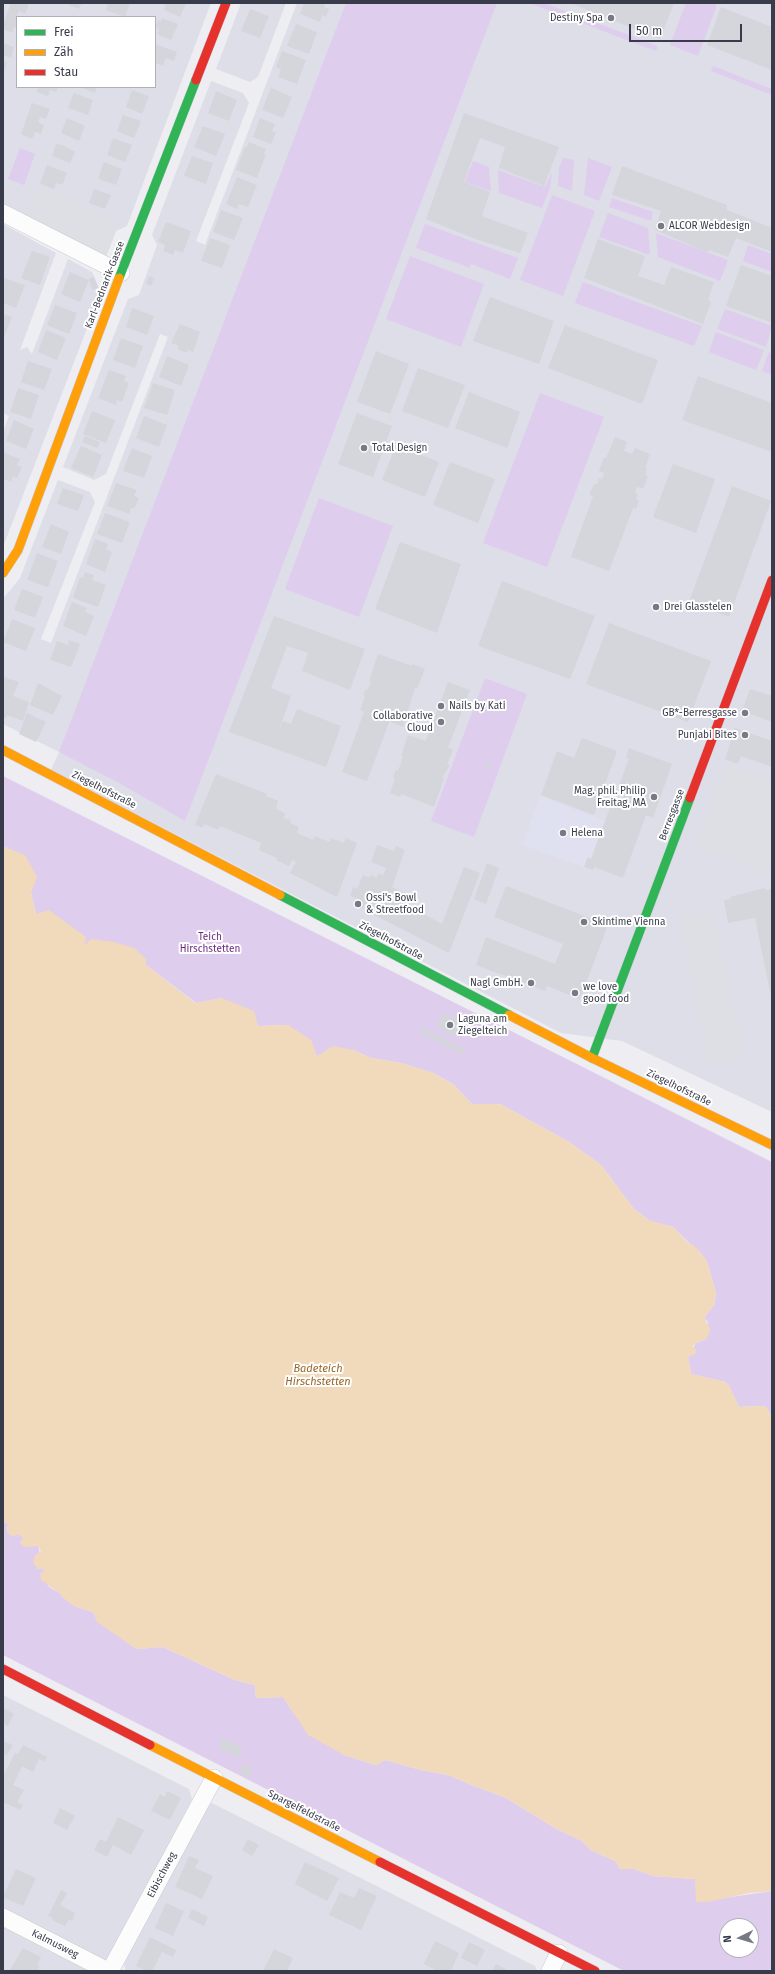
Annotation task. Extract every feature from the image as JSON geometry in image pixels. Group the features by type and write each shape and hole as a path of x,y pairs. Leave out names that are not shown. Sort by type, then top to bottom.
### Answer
{"street":[{"name":"Karl-Bednarik-Gasse","path":"3,573 18,550 121,272 226,3"},
{"path":"3,213 121,272"},
{"name":"Berresgasse","path":"592,1058 772,580"},
{"name":"Ziegelhofstraße","path":"3,750 592,1058 772,1144"},
{"name":"Spargelfeldstraße","path":"3,1669 214,1778 596,1971"},
{"name":"Eibischweg","path":"109,1971 214,1778"},
{"name":"Kalmusweg","path":"3,1918 109,1971"},
{"path":"550,1971 559,1953"}],"shaded area":[{"path":"3,3 211,3 127,226 116,231 106,257 3,205"},
{"path":"241,3 286,3 258,77 250,82 216,69"},
{"path":"297,3 772,3 772,1112 622,1041 561,1033 51,770 59,752 3,724 3,599 20,578 58,480 90,492 95,502 41,639 51,643 168,337 160,334 106,474 94,480 63,467 128,299 139,295 157,245 152,235 211,81 243,93 249,103 196,241 205,245"},
{"path":"35,186 120,219 106,257 24,217"},
{"path":"3,224 56,253 20,350 27,347 32,354 68,259 92,272 101,292 3,547 3,432 9,416 3,413"},
{"path":"727,765 772,781 772,861 767,874 696,848"},
{"name":"Helena","path":"540,796 605,821 591,858 587,857 584,867 522,845"},
{"path":"714,911 744,1059 709,1066 680,918"},
{"path":"3,1695 189,1789 192,1799 111,1959 102,1961 3,1910"},
{"path":"212,1803 535,1966 537,1971 126,1971 124,1964 204,1806"},
{"path":"3,1926 91,1971 3,1971"}],"green space":[{"path":"346,3 497,3 185,821 121,784 59,752"},
{"path":"529,3 544,3 658,46 656,51"},
{"path":"686,3 711,3 717,5 698,56 670,45"},
{"path":"713,66 772,89 772,95 711,71"},
{"path":"20,148 35,154 24,185 8,179"},
{"path":"563,158 574,160 572,191 558,186 559,168"},
{"path":"588,158 612,167 599,201 584,195"},
{"path":"473,161 489,167 491,191 465,182"},
{"path":"498,170 545,187 552,172 550,188 542,208 499,193"},
{"path":"552,195 595,211 563,296 520,280"},
{"path":"612,198 653,212 651,221 609,207"},
{"path":"608,213 648,228 650,255 599,237"},
{"path":"425,224 518,258 510,279 471,264 470,268 416,248"},
{"path":"656,233 728,260 720,281 658,257"},
{"path":"748,245 772,254 772,272 743,261"},
{"path":"410,256 484,284 461,347 386,319"},
{"path":"583,282 702,326 694,346 575,303"},
{"path":"725,309 772,326 766,347 717,329"},
{"path":"716,332 764,350 756,370 709,352"},
{"path":"769,352 772,353 772,375 762,371"},
{"path":"540,393 604,417 547,567 483,543"},
{"path":"319,498 393,526 359,617 285,589"},
{"path":"485,678 527,694 474,837 431,821"},
{"name":"Teich Hirschstetten","path":"3,776 772,1162 772,1416 765,1406 739,1407 729,1386 725,1382 691,1374 688,1357 696,1343 706,1339 708,1322 704,1318 714,1305 716,1293 707,1262 700,1252 673,1227 650,1221 634,1209 601,1165 569,1142 500,1104 472,1104 453,1084 433,1073 401,1063 371,1058 353,1050 317,1056 288,1025 258,1026 222,998 196,1003 146,965 85,945 36,914 31,893 6,847 3,848"},
{"path":"3,1521 8,1524 7,1532 13,1536 18,1534 38,1546 48,1586 61,1594 74,1606 93,1612 136,1649 163,1647 235,1680 255,1685 256,1698 283,1697 295,1715 344,1755 376,1765 385,1760 421,1770 449,1775 506,1798 555,1828 582,1841 591,1850 615,1861 620,1869 634,1869 653,1876 695,1879 697,1902 772,1891 772,1971 624,1971 3,1655"}],"water":[{"name":"Badeteich Hirschstetten","path":"5,847 25,855 37,877 31,893 36,914 49,910 86,937 85,945 91,939 114,942 134,948 146,959 146,965 195,1003 222,998 254,1011 258,1026 288,1025 311,1040 317,1056 333,1046 353,1050 371,1058 401,1063 433,1073 453,1084 472,1104 500,1104 569,1142 601,1165 634,1209 650,1221 673,1227 689,1244 692,1244 700,1252 707,1262 716,1293 714,1305 704,1318 710,1328 709,1334 706,1339 696,1343 692,1347 696,1349 696,1353 688,1357 691,1374 725,1382 729,1385 739,1407 765,1406 772,1416 772,1891 749,1893 708,1902 696,1902 695,1879 653,1876 634,1869 620,1869 615,1861 591,1850 582,1841 555,1828 506,1798 449,1775 421,1770 385,1760 376,1765 344,1755 308,1735 283,1697 256,1698 255,1685 235,1680 163,1647 136,1649 97,1622 93,1612 74,1606 62,1597 61,1594 41,1580 40,1573 44,1572 44,1569 38,1569 33,1563 35,1555 41,1552 38,1546 24,1547 20,1543 23,1538 18,1534 13,1537 7,1532 8,1524 3,1521 3,848"}],"building":[{"path":"11,3 29,4 25,14 19,11 16,16 16,28 14,27 12,33 3,29 3,24"},
{"path":"70,3 82,3 79,9 69,5"},
{"path":"108,3 130,3 125,16 106,10"},
{"path":"166,3 186,3 180,17 164,10"},
{"path":"304,3 325,3 324,7 329,9 326,17 322,15 320,22 300,14"},
{"path":"570,3 674,3 660,39"},
{"path":"721,7 772,27 772,70 707,45"},
{"path":"250,9 269,16 260,38 241,31"},
{"path":"162,18 178,24 171,40 157,34 159,30 156,28 156,25 158,20 161,21"},
{"path":"296,24 317,32 309,54 287,46"},
{"path":"3,43 14,47 11,58 3,55"},
{"path":"156,44 177,52 174,61 166,58 163,66 156,63"},
{"path":"282,51 306,60 297,84 278,77 281,69 276,67"},
{"path":"3,61 7,62 3,74"},
{"path":"38,88 58,88 56,92 50,90 48,96 37,92"},
{"path":"82,88 97,88 95,93"},
{"path":"271,88 292,97 283,118 262,110"},
{"path":"132,90 149,96 142,114 126,107"},
{"path":"216,91 237,100 229,121 208,113"},
{"path":"74,93 93,100 88,115 68,108"},
{"path":"32,103 50,109 46,119 40,117 38,122 44,125 41,134 35,132 32,139 21,134"},
{"path":"464,113 559,147 544,186 499,168 505,147 480,138 464,182 490,192 482,216 528,233 520,253 475,239 426,219"},
{"path":"123,115 141,121 134,138 117,131"},
{"path":"67,118 85,126 79,141 61,133"},
{"path":"260,118 275,124 272,131 276,132 271,144 253,137"},
{"path":"203,126 225,134 216,156 194,147"},
{"path":"113,138 132,145 125,162 107,155"},
{"path":"249,142 266,149 264,154 266,154 257,178 236,170 245,147 247,147"},
{"path":"56,144 63,145 75,152 70,163 52,156"},
{"path":"192,156 213,163 206,184 184,176"},
{"path":"104,162 122,169 116,185 98,179"},
{"path":"47,165 67,173 62,185 56,183 54,189 40,184"},
{"path":"622,166 727,205 727,210 772,228 772,252 736,238 728,257 709,250 707,252 655,230 661,211 612,195"},
{"path":"237,177 257,185 248,207 239,204 237,209 226,204"},
{"path":"94,189 111,195 105,209 89,203"},
{"path":"221,210 243,218 234,240 213,232"},
{"path":"166,222 191,231 183,253 175,250 173,255 163,251 165,245 158,242"},
{"path":"210,238 230,245 222,268 201,261"},
{"path":"598,239 645,256 638,276 664,285 671,267 714,282 708,300 711,302 703,324 584,278"},
{"path":"32,251 50,257 40,285 21,278"},
{"path":"741,265 772,276 772,323 726,306"},
{"path":"70,272 89,280 80,302 61,294"},
{"path":"149,276 154,278 151,286 146,284"},
{"path":"94,277 98,288 92,290 89,278"},
{"path":"4,278 25,285 16,308 3,303"},
{"path":"490,297 554,321 539,364 473,341"},
{"path":"55,305 77,313 69,334 47,325"},
{"path":"132,308 154,316 147,335 126,327"},
{"path":"3,314 12,317 3,340"},
{"path":"180,324 200,332 193,352 188,350 187,353 177,349 179,346 171,343"},
{"path":"565,325 658,360 642,404 548,368"},
{"path":"46,330 66,338 57,360 38,352"},
{"path":"121,338 143,346 135,368 113,360"},
{"path":"376,351 409,364 390,414 357,402"},
{"path":"167,356 189,365 181,386 159,377"},
{"path":"28,361 52,369 44,390 21,382"},
{"path":"418,368 465,385 448,428 402,411"},
{"path":"109,370 126,376 124,381 129,383 122,402 117,400 116,405 98,398"},
{"path":"698,376 772,403 772,452 682,420"},
{"path":"153,383 175,390 167,415 144,408"},
{"path":"18,388 39,395 31,419 10,412"},
{"path":"469,392 520,412 507,448 455,428"},
{"path":"92,411 115,420 106,443 83,434"},
{"path":"357,413 392,426 373,477 338,464"},
{"path":"144,416 167,425 159,447 136,438"},
{"path":"14,420 34,429 26,449 6,441"},
{"path":"85,436 100,442 97,448 82,442"},
{"path":"615,437 627,442 624,451 632,454 635,448 650,454 645,468 647,469 645,475 648,476 643,489 637,487 635,493 638,494 636,500 639,500 636,509 633,508 609,571 571,557 593,496 589,495 594,484 597,484 599,478 602,479 604,473 599,471 604,457 606,458"},
{"path":"396,445 439,462 425,497 382,480"},
{"path":"81,446 102,455 93,477 71,468"},
{"path":"132,448 152,456 144,478 123,471"},
{"path":"3,452 20,459 17,465 22,467 17,478 13,477 11,482 3,479"},
{"path":"450,462 495,479 478,523 433,505"},
{"path":"673,464 715,479 696,533 653,517"},
{"path":"116,483 137,490 134,496 139,498 134,509 131,508 129,514 107,506"},
{"path":"732,486 771,501 729,617 689,602"},
{"path":"63,488 84,495 78,511 57,504"},
{"path":"105,513 130,522 122,543 97,534"},
{"path":"51,524 69,532 61,554 42,547"},
{"path":"95,539 108,544 106,549 112,552 105,572 86,564"},
{"path":"400,542 461,564 437,633 375,609"},
{"path":"37,553 58,561 48,587 27,580"},
{"path":"85,572 94,575 92,580 106,585 98,607 73,598 80,577 83,578"},
{"path":"502,581 595,616 570,679 478,646"},
{"path":"22,589 43,597 35,618 14,610"},
{"path":"72,602 87,608 85,612 94,616 86,636 63,626"},
{"path":"274,616 365,649 350,690 302,671 308,653 287,646 271,688 291,696 278,733 283,721 291,724 297,709 341,726 326,767 229,732"},
{"path":"12,619 35,628 26,651 3,642"},
{"path":"609,623 711,661 688,722 586,684"},
{"path":"69,640 80,644 71,667 50,660 57,641 68,645"},
{"path":"378,654 425,669 417,689 415,688 403,727 391,722 390,720 367,781 342,772 364,712 360,710 365,696 363,695 366,689 368,690 371,682 369,681"},
{"path":"4,677 19,682 13,696 29,702 23,721 7,715 6,718 3,717"},
{"path":"448,682 470,690 448,748 453,750 447,765 450,765 442,778 444,779 434,807 401,794 400,797 390,793 395,778 393,777 396,770 398,771 403,757 401,756 408,735 426,741"},
{"path":"38,683 62,696 53,715 30,705"},
{"path":"750,689 772,696 772,722 742,711"},
{"path":"27,713 46,722 36,742 19,734"},
{"path":"735,728 772,741 772,767 741,756 738,764 725,759"},
{"path":"582,738 617,751 594,815 541,795 557,751 574,758"},
{"path":"629,748 672,764 653,818 646,815 623,878 594,867 593,870 584,867 588,857 591,859 612,802 620,806 627,788 619,785 629,759 626,758"},
{"path":"488,762 493,764 491,769 486,768"},
{"path":"216,774 267,794 266,796 278,801 276,809 285,813 284,818 291,820 290,823 299,827 297,833 313,840 315,836 330,842 331,838 344,843 346,838 357,843 337,897 290,873 296,862 292,860 289,866 276,860 277,858 259,850 261,843 220,826 218,830 204,824 202,828 195,825"},
{"path":"377,845 394,851 396,846 405,850 392,887 407,894 403,903 442,924 464,867 480,873 449,953 370,913 372,907 365,904 363,909 355,905 357,899 350,896 353,887 357,889 363,875 369,878 371,875 377,878 378,874 384,875 386,868 371,862"},
{"path":"487,863 499,868 486,904 474,899"},
{"path":"506,886 608,925 580,999 547,986 545,991 476,965 486,937 555,964 563,944 494,917"},
{"path":"765,888 765,890 772,889 771,996 755,918 728,923 724,900"},
{"name":"Laguna am Ziegelteich","path":"443,1012 464,1023 456,1038 436,1027"},
{"name":"Laguna am Ziegelteich","path":"421,1027 465,1049 462,1054 419,1032"},
{"path":"3,1708 14,1714 8,1726 3,1723"},
{"path":"223,1738 243,1748 238,1757 218,1748"},
{"path":"3,1741 13,1745 7,1755 3,1753"},
{"path":"23,1745 47,1757 45,1762 39,1759 33,1772 22,1766 13,1785 24,1790 17,1802 23,1805 20,1810 3,1802 3,1776 15,1753 18,1754"},
{"path":"244,1764 253,1769 248,1777 239,1772"},
{"path":"167,1791 181,1798 170,1820 151,1811 160,1794 165,1797"},
{"path":"60,1808 75,1816 67,1830 53,1823"},
{"path":"118,1817 144,1830 131,1855 113,1845 107,1857 94,1850 100,1839 106,1842"},
{"path":"248,1839 259,1845 252,1856 242,1850"},
{"path":"189,1856 199,1860 195,1868 213,1876 202,1899 175,1887"},
{"path":"305,1862 339,1878 327,1901 295,1884"},
{"path":"16,1869 36,1878 23,1906 3,1897"},
{"path":"359,1888 377,1896 361,1930 329,1915 340,1892 354,1898"},
{"path":"61,1890 67,1893 60,1905 75,1913 72,1921 69,1919 65,1926 52,1920 53,1918 48,1916"},
{"path":"166,1903 184,1911 173,1936 155,1928"},
{"path":"192,1909 208,1917 204,1926 188,1918"},
{"path":"150,1937 176,1950 173,1957 162,1952 152,1971 146,1971 136,1966"},
{"path":"435,1941 459,1953 451,1971 437,1971 424,1964"},
{"path":"469,1942 485,1950 477,1966 461,1958"},
{"path":"23,1948 41,1957 37,1965 40,1966 37,1971 9,1971"},
{"path":"274,1949 293,1958 287,1971 263,1971"},
{"path":"496,1964 510,1971 492,1971"}],"traffic: fast":[{"path":"119,278 196,80"},
{"path":"592,1058 690,798"},
{"path":"280,895 509,1015"}],"traffic: slow":[{"path":"3,573 18,550 119,278"},
{"path":"3,750 280,895"},
{"path":"509,1015 592,1058 772,1145"},
{"path":"150,1745 380,1862"}],"traffic: jam":[{"path":"196,80 226,3"},
{"path":"690,798 772,580"},
{"path":"3,1669 150,1745"},
{"path":"380,1862 595,1971"}],"place":[{"name":"Destiny Spa","path":"611,18"},
{"name":"ALCOR Webdesign","path":"661,226"},
{"name":"Total Design","path":"364,448"},
{"name":"Drei Glasstelen","path":"656,607"},
{"name":"Nails by Kati","path":"441,706"},
{"name":"GB*-Berresgasse","path":"745,713"},
{"name":"Collaborative Cloud","path":"441,722"},
{"name":"Punjabi Bites","path":"745,735"},
{"name":"Mag. phil. Philip Freitag, MA","path":"654,797"},
{"name":"Helena","path":"563,833"},
{"name":"Ossi's Bowl & Streetfood","path":"358,904"},
{"name":"Skintime Vienna","path":"584,922"},
{"name":"Nagl GmbH.","path":"531,983"},
{"name":"we love good food","path":"575,993"},
{"name":"Laguna am Ziegelteich","path":"450,1025"}]}
